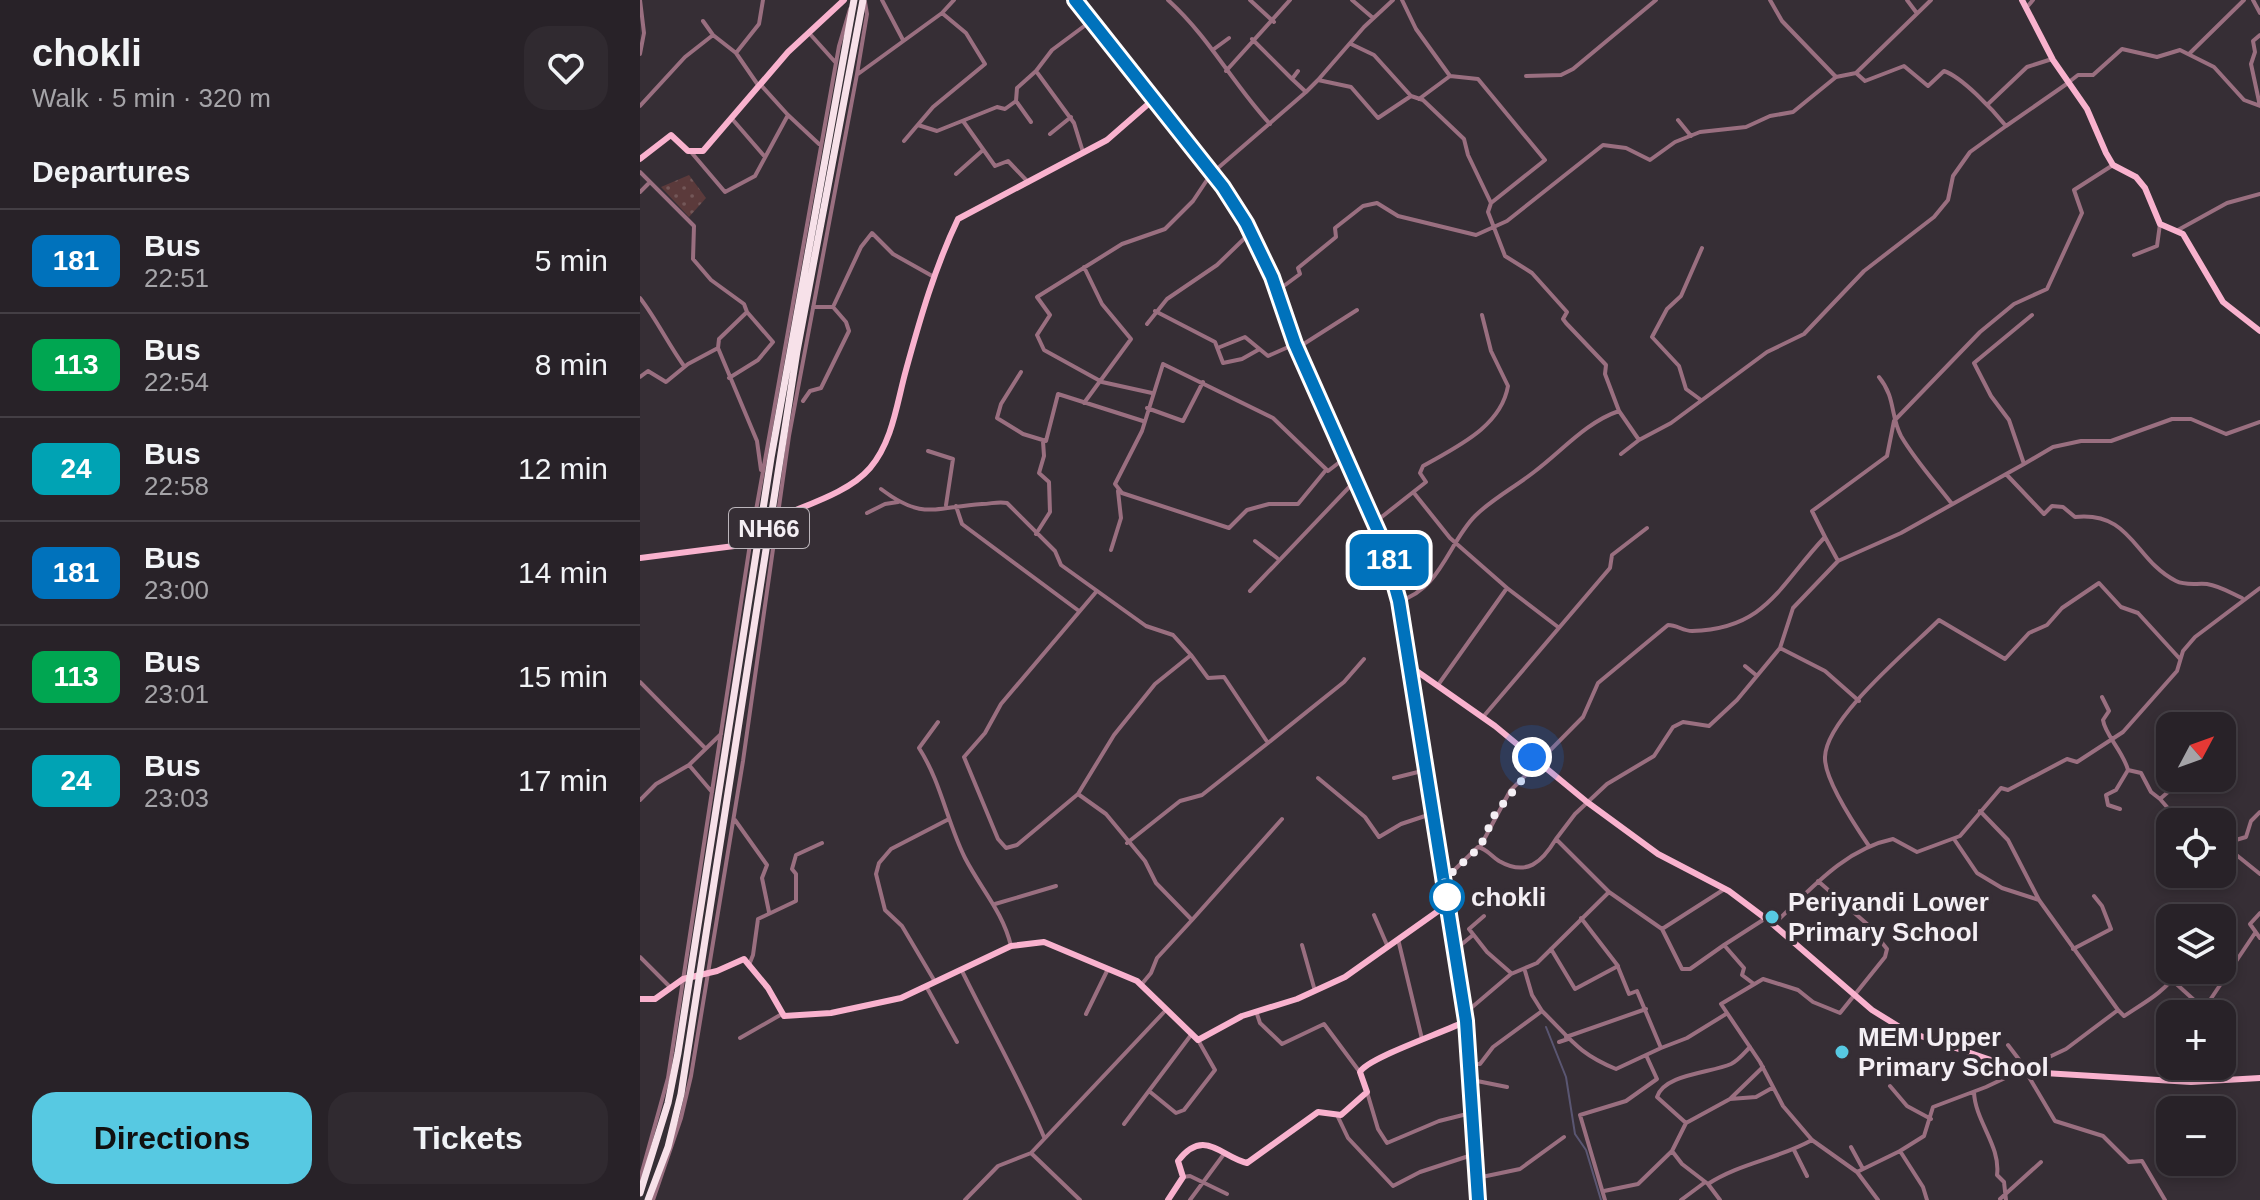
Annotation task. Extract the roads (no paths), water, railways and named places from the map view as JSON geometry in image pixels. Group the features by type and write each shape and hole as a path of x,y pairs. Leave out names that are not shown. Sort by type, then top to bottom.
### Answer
{"highway":[{"name":"NH66","path":"650,1200 681,1094 703,974 797,351 864,0"},
{"name":"NH66","path":"640,1193 668,1103 777,420 854,2"}],"main road":[{"path":"640,159 671,135 691,152 703,151 733,120 759,85 844,0"},
{"path":"1075,0 1235,204 1276,292 1296,346 1390,562 1434,813 1465,1017 1472,1080 1478,1200"},
{"path":"2022,0 2052,59 2087,109 2113,165 2136,177 2145,188 2160,224 2178,230 2223,302 2260,331"},
{"path":"773,542 793,535 796,510 826,498 868,471 876,460 891,427 934,277 958,219 1119,132 1154,99"},
{"path":"640,558 750,544"},
{"path":"1408,665 1483,717 1587,802 1658,854 1724,889 1766,918 1854,995 1906,1031 2022,1069 2191,1082 2260,1078"},
{"path":"640,999 655,999 669,986 686,978 740,959 749,965 782,1014 831,1013 901,998 1011,946 1031,942 1057,946 1141,985 1198,1040 1256,1011 1345,977 1448,904"},
{"path":"1168,1200 1183,1177 1177,1165 1188,1151 1205,1145 1226,1151 1247,1163 1318,1112 1323,1110 1338,1117 1367,1092 1360,1072 1372,1059 1422,1041 1465,1017"}],"street":[{"path":"640,0 644,33 640,54"},
{"path":"736,53 759,24 763,0"},
{"path":"703,974 743,761 773,542 813,307 867,14 864,0"},
{"path":"882,0 903,40"},
{"path":"857,74 942,13 954,0"},
{"path":"1168,0 1214,49 1226,71 1270,125"},
{"path":"1250,0 1274,22"},
{"path":"1226,71 1252,39 1274,22 1290,0"},
{"path":"1352,0 1373,18"},
{"path":"1152,393 1102,382 1044,350 1038,342 1038,332 1050,315 1037,297 1122,244 1165,229 1193,201 1211,174 1306,92 1393,0"},
{"path":"1402,0 1416,29 1450,76"},
{"path":"1526,76 1561,75 1573,69 1656,0"},
{"path":"1770,0 1782,21 1836,77"},
{"path":"1907,0 1916,12"},
{"path":"1276,292 1300,274 1298,268 1327,248 1336,237 1335,228 1363,206 1377,203 1398,216 1476,235 1522,211 1603,145 1626,148 1650,160 1691,136 1746,127 1770,116 1793,112 1836,77 1856,73 1931,0"},
{"path":"2027,7 2033,0"},
{"path":"2189,54 2244,0"},
{"path":"2253,0 2260,13"},
{"path":"640,1179 668,1078 686,978 750,544 820,146 846,13 854,2"},
{"path":"904,141 917,125 985,64 966,33 942,13"},
{"path":"703,21 713,35 736,53 759,85 820,146"},
{"path":"1031,122 1016,101 1017,88 1036,71 1052,50 1091,21"},
{"path":"810,34 836,63"},
{"path":"640,106 685,57 713,35"},
{"path":"2260,35 2253,41 2255,52 2251,64 2260,106"},
{"path":"1214,49 1229,38"},
{"path":"1252,39 1306,92"},
{"path":"1351,43 1374,55 1411,96 1419,99 1464,139 1468,155 1491,203"},
{"path":"1621,454 1639,440 1671,423 1767,352 1804,334 1864,271 1934,217 1948,200 1953,176 1970,152 2078,75 2093,75 2122,49 2157,57 2180,50 2214,67 2244,100 2260,106"},
{"path":"2156,64 2157,57"},
{"path":"1988,104 2027,67 2052,59"},
{"path":"1856,73 1865,81 1872,80 1904,66 1928,86 1944,71 1954,74 1969,92 1988,104 2006,126"},
{"path":"1036,71 1071,117 1083,153"},
{"path":"1292,79 1298,71"},
{"path":"1419,99 1450,76 1478,79 1545,160 1491,203 1488,212 1505,256 1532,273 1547,289 1567,312 1563,319 1566,323 1606,365 1605,374 1619,411 1639,440"},
{"path":"1318,80 1351,87 1378,118 1411,96"},
{"path":"917,125 937,131 997,107 1005,109 1016,101"},
{"path":"691,152 725,192 755,176 766,158 774,135 788,115"},
{"path":"1050,134 1071,117"},
{"path":"733,120 766,158"},
{"path":"1678,120 1691,136"},
{"path":"963,121 995,166 1008,161 1027,181"},
{"path":"956,174 983,150"},
{"path":"1838,561 1812,511 1887,456 1894,421 1980,332 2014,304 2047,289 2082,213 2074,190 2113,165"},
{"path":"640,172 648,184 670,199 690,220 695,232 693,259 711,280 741,299 747,312 784,353"},
{"path":"640,192 648,184"},
{"path":"2178,230 2227,203 2260,194"},
{"path":"2134,255 2157,246 2160,224"},
{"path":"833,307 861,247 872,233 893,254 934,277"},
{"path":"1147,324 1155,311 1217,265 1250,233"},
{"path":"1701,400 1686,389 1679,366 1652,333 1681,296 1702,248"},
{"path":"1084,267 1102,304 1131,339 1107,367 1102,382 1084,403"},
{"path":"640,298 662,327 684,367"},
{"path":"803,401 810,391 821,388 849,331 846,322 833,307 813,307"},
{"path":"1220,347 1245,337 1258,350 1274,356 1357,310"},
{"path":"1155,311 1207,337 1220,347 1225,363 1242,359 1258,350"},
{"path":"747,312 719,339 718,348 757,441 762,477"},
{"path":"1374,523 1426,482 1420,473 1423,466 1464,441 1503,405 1508,386 1491,351 1482,315"},
{"path":"2024,464 2009,420 1991,396 1974,363 2032,315"},
{"path":"729,378 758,360 773,342"},
{"path":"640,377 648,371 662,383 718,348"},
{"path":"1111,550 1121,518 1115,490 1117,475 1138,441 1163,364 1273,418 1326,470"},
{"path":"1021,372 995,420 1043,441"},
{"path":"1879,377 1890,391 1894,421 1902,438 1952,504"},
{"path":"1147,408 1183,421 1203,382"},
{"path":"1036,534 1050,512 1049,482 1039,473 1044,456 1043,441 1049,434 1058,394 1143,421"},
{"path":"1399,601 1409,598 1441,569 1457,536 1477,514 1559,450 1619,411"},
{"path":"1480,847 1499,861 1525,868 1542,861 1587,802 1607,784 1646,763 1673,727 1683,722 1709,726 1737,700 1780,648 1793,608 1838,561 1901,533 2053,447 2081,441 2111,441 2172,419 2191,419 2226,434 2260,422"},
{"path":"928,451 953,459 946,506"},
{"path":"1115,490 1229,528 1247,510 1269,504 1298,504 1326,470 1345,458"},
{"path":"2005,473 2044,514 2052,506 2063,507 2075,517 2095,515 2119,525 2150,561 2177,582 2216,586 2242,598"},
{"path":"1250,591 1277,558 1355,481"},
{"path":"881,489 898,502 934,512 946,506 1003,501 1055,551 1061,565 1146,626 1167,631 1208,678 1224,677 1268,743"},
{"path":"1414,493 1455,544 1558,627"},
{"path":"867,513 877,506 898,502"},
{"path":"956,506 962,524 1080,611"},
{"path":"1483,717 1610,568 1612,555 1647,528"},
{"path":"1444,880 1480,847 1495,814 1537,761 1583,717 1598,683 1663,628 1675,625 1691,631 1743,623 1782,590 1825,537"},
{"path":"1255,541 1277,558"},
{"path":"1869,846 1851,819 1824,756 1837,723 1939,620 2005,659 2029,633 2047,625 2062,608 2099,583 2121,607 2138,613 2180,659"},
{"path":"1438,685 1507,588"},
{"path":"1774,925 1818,881 1869,846 1893,839 1917,852 1954,839 2001,788 2008,790 2023,784 2067,759 2077,762 2123,732 2177,671 2180,659 2195,637 2232,611 2242,598 2260,588"},
{"path":"1096,592 1001,704 985,733 964,757 998,839 1006,848 1017,845 1078,794 1114,735 1155,684 1191,655"},
{"path":"1780,648 1825,671 1859,701"},
{"path":"1127,843 1180,801 1202,795 1344,682 1364,659"},
{"path":"1745,666 1756,675"},
{"path":"640,682 705,748"},
{"path":"2102,697 2109,711 2103,720 2104,728 2124,753 2128,770 2116,790 2106,795 2108,805 2120,809"},
{"path":"938,722 919,748 935,775 966,859 995,904 1011,946"},
{"path":"640,800 656,784 689,765 723,732"},
{"path":"689,765 712,792"},
{"path":"1394,778 1426,770"},
{"path":"2128,770 2141,773 2151,792 2168,808"},
{"path":"1318,778 1365,817 1382,837"},
{"path":"2160,799 2168,792"},
{"path":"1078,794 1106,814 1145,861 1156,883 1192,920"},
{"path":"1980,811 2008,840 2039,900 2115,1012"},
{"path":"2236,840 2246,837 2251,821 2260,812"},
{"path":"1380,844 1382,837 1392,828 1434,813"},
{"path":"934,980 902,926 885,910 876,874 879,863 891,849 949,819"},
{"path":"1141,985 1151,973 1157,958 1282,819"},
{"path":"735,820 767,865 762,878 769,912"},
{"path":"1556,839 1609,892 1662,929 1682,969 1690,969 1766,918"},
{"path":"1954,839 1977,873 2002,888 2039,900"},
{"path":"749,965 753,955 755,923 769,912 796,901 793,860 800,852 822,843"},
{"path":"2236,855 2260,874"},
{"path":"1818,881 1867,924 1887,949 1840,1013 1787,986 1763,979 1721,1004 1763,1067 1772,1088 1812,1140 1857,1172 1878,1200"},
{"path":"995,904 1056,886"},
{"path":"1662,929 1724,889"},
{"path":"1465,1017 1511,974 1525,971 1551,949 1609,892"},
{"path":"2073,949 2111,929 2102,906 2094,896"},
{"path":"2260,913 2250,924 2260,938"},
{"path":"1374,915 1387,945"},
{"path":"1484,916 1469,929 1511,974"},
{"path":"1581,918 1618,967 1629,994 1637,991 1661,1048"},
{"path":"2236,961 2255,933"},
{"path":"1454,950 1473,935"},
{"path":"1398,939 1422,1041"},
{"path":"1302,945 1315,991"},
{"path":"1724,945 1744,968 1742,975 1754,984"},
{"path":"1551,949 1575,989 1618,967"},
{"path":"640,957 669,986"},
{"path":"961,968 999,1048 1024,1090 1044,1137"},
{"path":"1086,1014 1107,971"},
{"path":"1525,971 1532,995 1542,1011 1567,1038 1589,1058 1616,1069 1687,1038 1726,1014"},
{"path":"925,984 957,1042"},
{"path":"2109,1006 2124,1016 2148,1003 2168,984"},
{"path":"2176,984 2204,1009 2221,984"},
{"path":"1559,1042 1646,1009"},
{"path":"965,1200 998,1166 1031,1153 1165,1011"},
{"path":"1256,1011 1260,1023 1282,1044 1324,1024 1360,1072"},
{"path":"1470,1064 1480,1064 1493,1047 1542,1011"},
{"path":"1857,1172 1924,1136 1932,1120 1933,1107 1974,1092 2066,1049 2115,1012"},
{"path":"740,1038 782,1014"},
{"path":"1124,1124 1191,1035"},
{"path":"1174,1118 1215,1070 1198,1040"},
{"path":"2008,1045 2055,1121 2103,1136 2129,1162 2142,1161 2165,1200"},
{"path":"1686,1123 1657,1097 1662,1088 1685,1077 1730,1064 1750,1047"},
{"path":"1646,1055 1662,1088"},
{"path":"1604,1191 1638,1184 1672,1151 1686,1123 1730,1099 1763,1067"},
{"path":"1605,1200 1580,1115 1626,1101 1657,1079"},
{"path":"1472,1080 1507,1087"},
{"path":"1890,1086 1907,1106 1932,1120"},
{"path":"1730,1099 1756,1097 1772,1088"},
{"path":"1149,1091 1171,1111 1182,1112"},
{"path":"1367,1092 1378,1129 1387,1143"},
{"path":"1974,1092 1979,1115 1996,1153 1997,1175 2004,1182 2006,1197"},
{"path":"1383,1151 1387,1143 1439,1121 1472,1113"},
{"path":"1338,1117 1348,1138 1393,1186 1420,1172 1475,1154"},
{"path":"1477,1178 1520,1169 1564,1137"},
{"path":"1684,1199 1725,1172 1794,1150 1812,1140"},
{"path":"1851,1147 1863,1169"},
{"path":"1794,1150 1807,1176"},
{"path":"1190,1200 1226,1151"},
{"path":"1672,1151 1720,1200"},
{"path":"1900,1151 1923,1187 1927,1200"},
{"path":"1031,1153 1080,1200"},
{"path":"2000,1199 2006,1197 2041,1162"},
{"path":"1183,1177 1190,1176 1227,1194"}],"waterway":[{"path":"1546,1027 1566,1077 1575,1134 1586,1150 1601,1200"}],"place":[{"name":"chokli","path":"1447,897"},
{"name":"Periyandi Lower Primary School","path":"1772,917"},
{"name":"MEM Upper Primary School","path":"1842,1052"}]}
